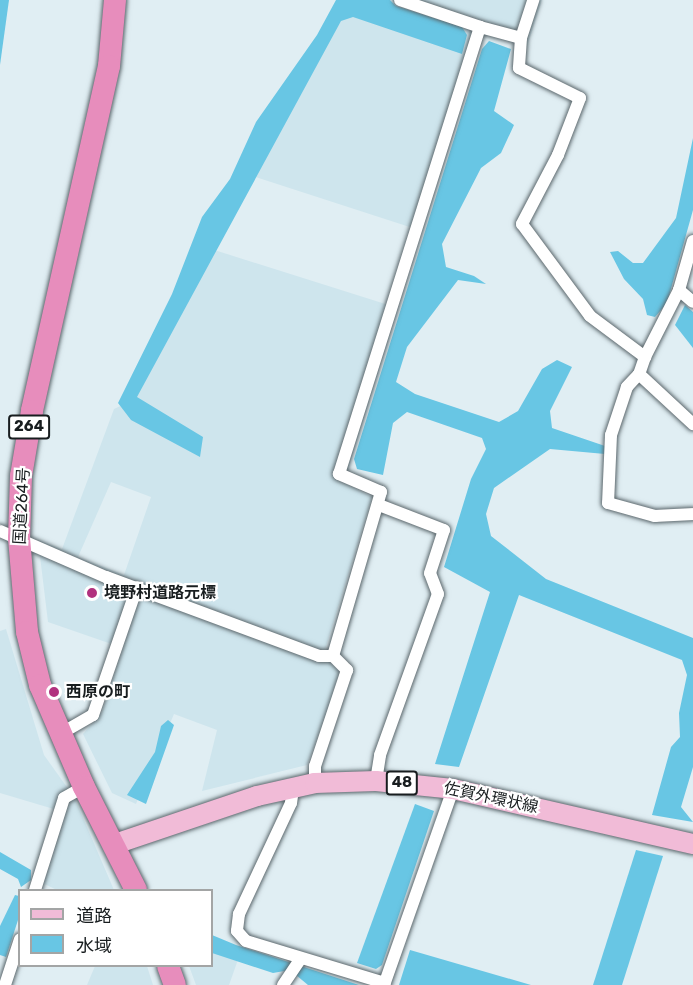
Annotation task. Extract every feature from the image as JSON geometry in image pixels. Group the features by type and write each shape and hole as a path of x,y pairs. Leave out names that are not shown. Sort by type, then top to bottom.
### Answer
{"highway":[{"name":"国道264号","path":"115,0 109,66 32,411 9,535 27,632 40,686 84,787 115,844 135,889"},
{"path":"168,967 175,985"}],"main road":[{"name":"佐賀外環状線","path":"115,844 257,796 315,783 376,781 453,789 693,844"}],"street":[{"path":"400,0 521,38"},
{"path":"533,0 521,38 519,69 580,98 558,155 522,224 590,316 645,357"},
{"path":"315,783 315,766 347,670 333,656 333,643 379,505 381,492 339,474 480,27"},
{"path":"693,241 679,290 645,357 639,374 627,387 611,435 608,503 655,516 693,514"},
{"path":"679,290 693,302"},
{"path":"639,374 693,424"},
{"path":"376,781 380,755 438,594 430,573 444,530 379,505"},
{"path":"9,535 137,587 320,656 333,656"},
{"path":"60,734 93,715 137,587"},
{"path":"36,889 64,798 84,787"},
{"path":"293,789 291,803 239,914 237,931 246,941 385,984 453,789"},
{"path":"5,985 18,945"},
{"path":"286,979 301,958"}],"shaded area":[{"path":"344,0 542,0 527,47 484,34 422,231 249,175"},
{"path":"208,248 398,308 344,483 372,497 325,650 344,667 307,765 202,791 217,730 174,714 136,804 112,793 83,734 102,712 123,648 48,622 38,540 62,549 114,409 131,401","holes":["111,482 151,497 124,575 78,557"]},
{"path":"6,629 44,755 74,797 114,889 55,889 32,878 57,810 0,793 0,631"},
{"path":"213,947 240,954 229,985 196,985 189,967 213,967"},
{"path":"95,967 147,967 153,985 87,985"}],"water":[{"path":"0,0 9,0 0,65"},
{"path":"336,0 390,0 396,6 462,27 467,35 462,54 353,17 341,21 137,397 203,437 200,457 131,420 118,403 172,294 202,217 230,179 256,122 317,35"},
{"path":"489,41 511,49 494,111 514,125 501,153 481,168 442,244 446,267 474,276 486,284 458,280 407,347 396,382 415,394 499,422 518,411 542,369 557,360 572,367 550,411 552,428 605,446 605,454 550,449 494,488 486,514 491,536 546,579 693,638 693,767 681,807 693,822 652,815 671,747 680,737 679,713 687,675 682,660 519,595 459,767 435,764 490,592 444,567 471,479 486,449 482,438 407,412 393,423 383,475 357,469 354,459 482,49"},
{"path":"693,138 693,210 667,303 655,317 647,315 643,299 624,279 610,252 618,251 633,263 643,263 676,218"},
{"path":"685,305 693,312 693,348 675,325"},
{"path":"168,720 174,725 146,804 127,795 155,752 161,726"},
{"path":"415,804 434,811 382,965 376,969 357,963"},
{"path":"636,850 663,856 622,985 593,985"},
{"path":"0,852 31,870 31,880 21,887 18,879 0,869"},
{"path":"15,895 18,896 18,920 6,957 0,955 0,926"},
{"path":"213,935 359,985 308,985 290,970 273,973 213,953"},
{"path":"410,950 531,985 399,985"}],"place":[{"name":"境野村道路元標","path":"92,593"},
{"name":"西原の町","path":"54,692"}]}
